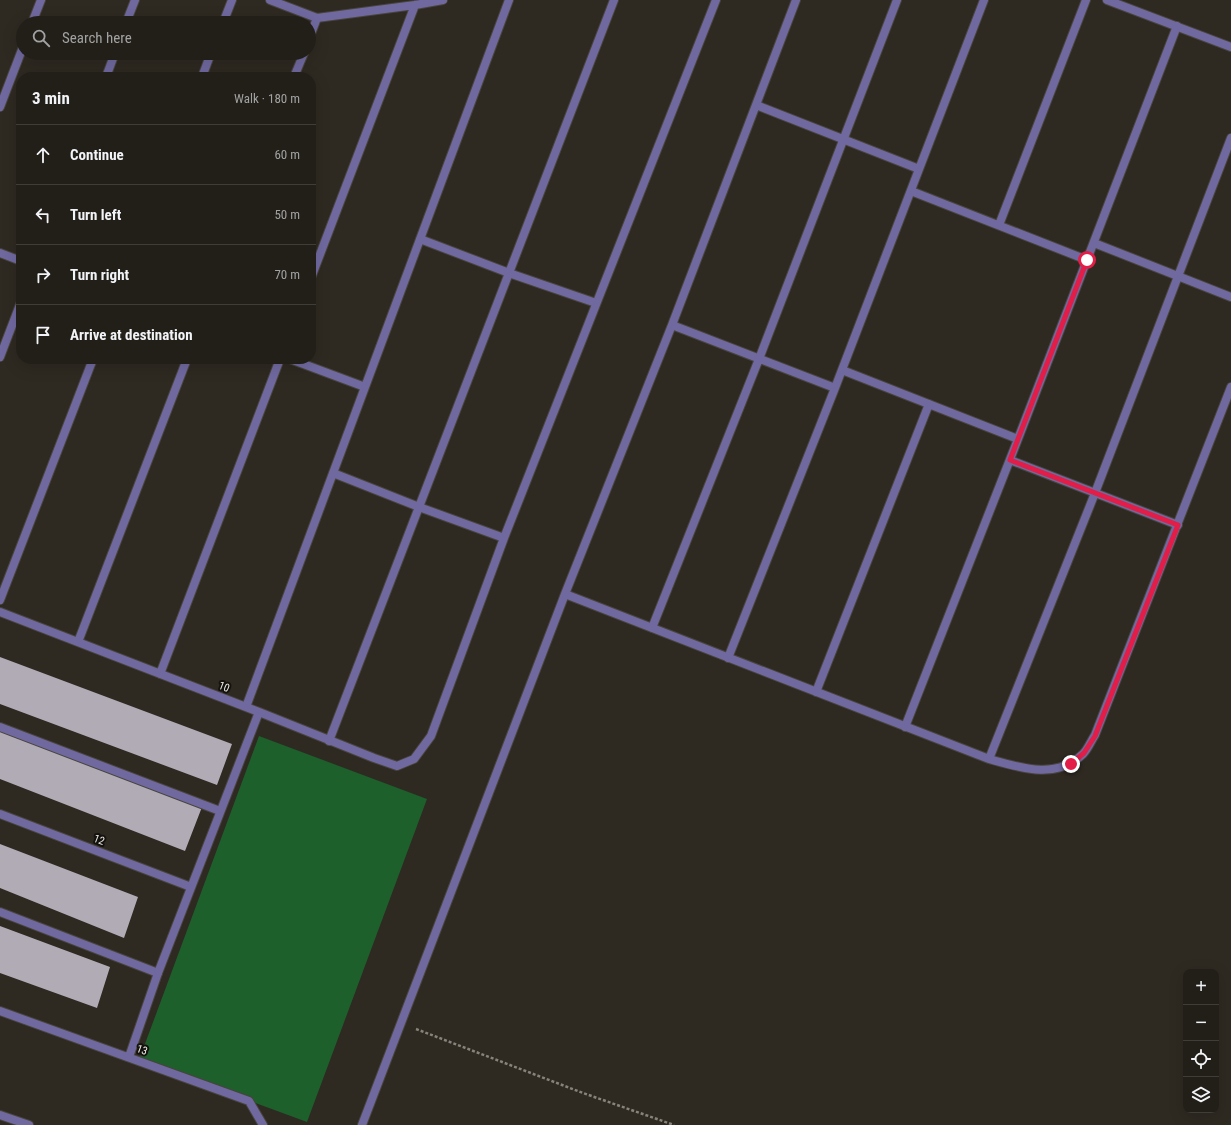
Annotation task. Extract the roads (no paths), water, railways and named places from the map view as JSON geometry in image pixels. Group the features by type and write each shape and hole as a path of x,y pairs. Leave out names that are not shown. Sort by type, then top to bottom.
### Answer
{"street":[{"path":"35,16 41,0"},
{"path":"129,16 135,0"},
{"path":"226,16 232,0"},
{"path":"270,0 312,16"},
{"path":"317,18 443,0"},
{"path":"246,707 509,0"},
{"path":"329,741 614,0"},
{"name":"10","path":"0,612 374,758 397,766 414,759 431,736 504,538 716,0"},
{"path":"362,1125 565,594 672,325 796,0"},
{"path":"652,628 759,359 896,0"},
{"path":"728,658 835,388 984,0"},
{"path":"999,226 1086,0"},
{"path":"1107,0 1231,47"},
{"path":"316,265 415,5"},
{"path":"905,727 1010,460 1177,26"},
{"path":"0,107 18,60"},
{"path":"108,72 112,60"},
{"path":"204,72 208,60"},
{"path":"296,72 301,60"},
{"path":"756,105 919,169"},
{"path":"989,759 1095,493 1231,138"},
{"path":"910,191 1087,260"},
{"path":"420,239 509,273 596,303"},
{"path":"1094,243 1231,297"},
{"path":"0,254 16,259"},
{"path":"0,357 16,315"},
{"path":"672,325 835,388"},
{"path":"0,600 91,364"},
{"path":"78,642 184,364"},
{"path":"160,674 278,364"},
{"path":"303,364 365,387"},
{"path":"842,370 1018,439"},
{"path":"565,594 989,759 1025,769 1052,770 1071,764 1084,753 1095,736 1231,387"},
{"path":"816,692 929,404"},
{"path":"1010,460 1178,525"},
{"path":"333,472 419,507 504,538"},
{"path":"129,1057 158,973 259,712"},
{"path":"0,727 220,811"},
{"name":"12","path":"0,814 191,887"},
{"path":"0,912 158,973"},
{"name":"13","path":"0,1011 248,1101 263,1125"},
{"path":"0,1115 29,1125"}]}
